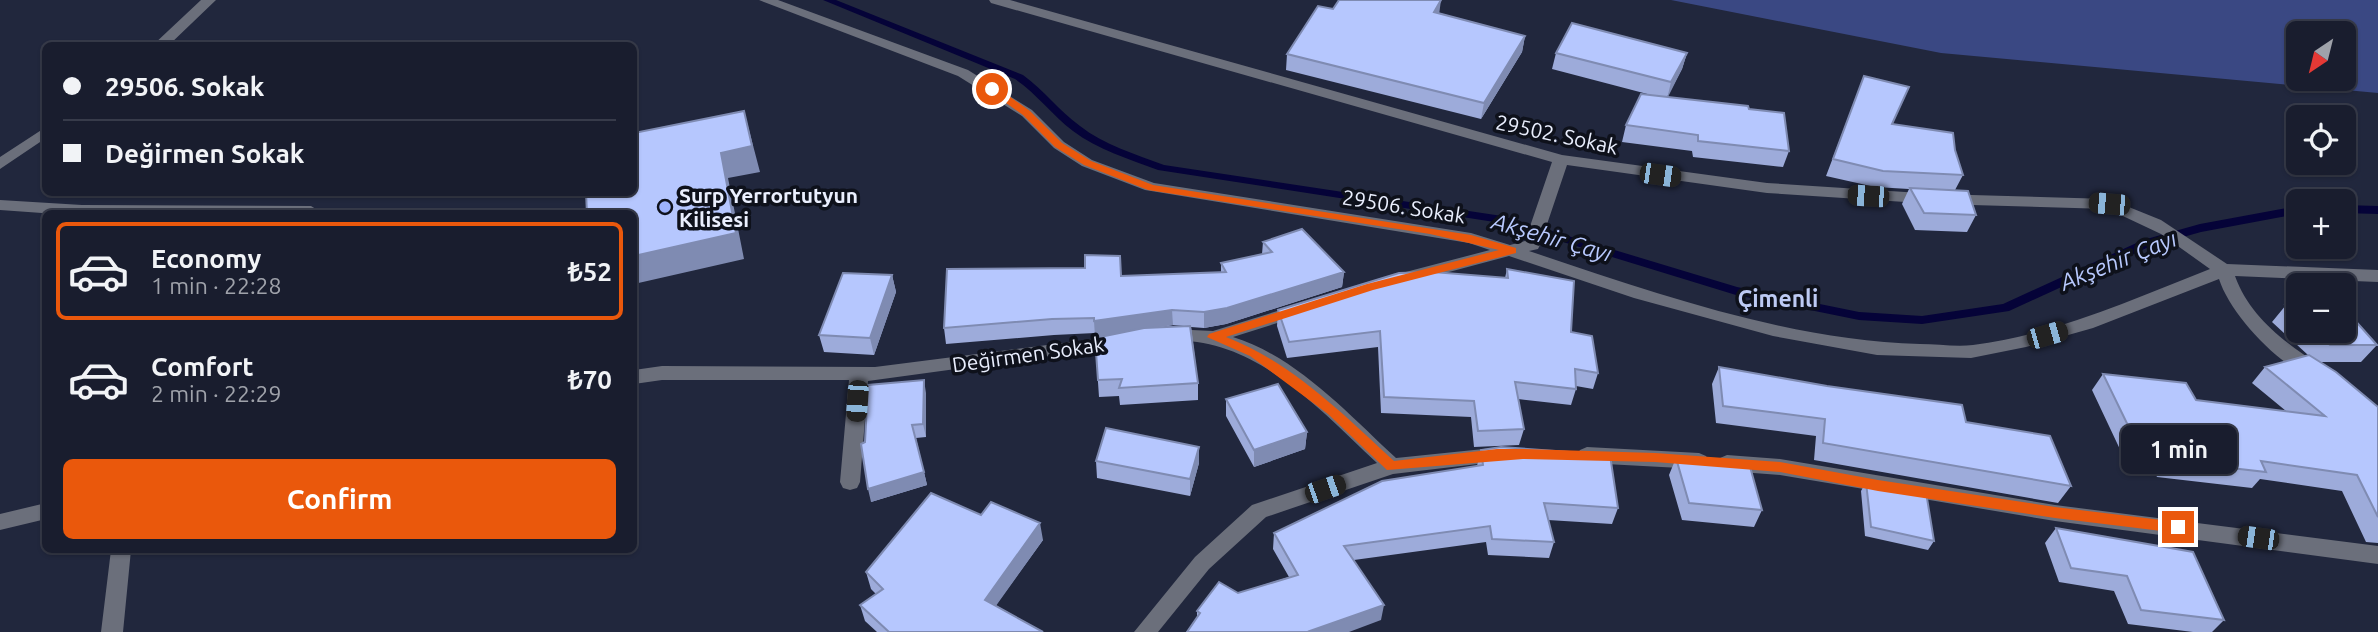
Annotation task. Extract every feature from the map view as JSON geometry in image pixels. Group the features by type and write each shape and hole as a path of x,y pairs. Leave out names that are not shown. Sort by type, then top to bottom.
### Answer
{"street":[{"path":"163,42 209,0"},
{"name":"29506. Sokak","path":"766,0 963,73 1027,113 1059,145 1087,163 1129,180 1196,195 1471,238 1640,294 1773,330 1877,349 1971,352 2026,341 2087,324 2224,270"},
{"name":"29502. Sokak","path":"996,0 1561,160 1767,188 1947,200 2109,204 2126,209 2196,249 2212,264 2224,270"},
{"path":"0,164 42,134"},
{"path":"1383,284 1532,245 1561,160"},
{"path":"0,205 82,210"},
{"path":"2330,380 2270,337 2248,316 2235,299 2224,270 2378,276"},
{"path":"1213,337 1318,304"},
{"name":"Değirmen Sokak","path":"637,377 662,373 859,373 925,369 1173,334 1213,337 1254,353 1332,411 1392,466"},
{"path":"850,482 859,373"},
{"path":"1145,632 1202,563 1259,512 1392,466 1497,454 1523,454"},
{"path":"1574,455 1780,467 2055,513 2378,555"},
{"path":"0,522 42,512"},
{"path":"112,632 121,553"}],"shaded area":[{"path":"1671,0 2378,0 2378,93 2356,91 2356,21 2286,21 2286,85 1941,53"}],"building":[{"path":"1339,0 1441,0 1434,12 1525,36 1484,103 1287,54 1318,6 1333,9"},
{"path":"1572,23 1687,53 1671,82 1556,53"},
{"path":"1864,76 1909,87 1892,124 1953,133 1963,175 1883,171 1833,159"},
{"path":"1641,94 1748,106 1749,109 1784,113 1789,151 1698,141 1698,135 1626,125"},
{"name":"Surp Yerrortutyun Kilisesi","path":"744,111 752,146 721,153 736,233 637,255 637,210 587,210 586,196 637,196 637,132"},
{"path":"1910,188 1968,191 1976,215 1924,213"},
{"path":"1302,229 1344,272 1227,308 1204,312 1172,310 1094,321 1094,318 1052,319 944,328 947,269 1085,268 1085,255 1120,256 1121,276 1226,272 1221,263 1272,252 1263,242"},
{"path":"1507,269 1574,281 1571,332 1592,336 1598,373 1575,369 1576,389 1515,382 1524,429 1478,431 1474,401 1384,397 1380,331 1289,342 1278,310 1399,273 1433,272 1508,278"},
{"path":"843,273 892,275 870,338 819,335"},
{"path":"2356,322 2377,345 2328,343 2356,343"},
{"path":"1190,326 1198,383 1119,388 1122,379 1098,380 1095,338 1144,328"},
{"path":"2309,355 2336,372 2378,407 2378,517 2357,475 2261,461 2266,472 2170,461 2164,449 2137,444 2103,374 2186,383 2196,400 2325,416 2265,367"},
{"path":"1719,367 1962,405 1966,422 2050,436 2071,486 1823,443 1825,419 1723,406"},
{"path":"924,380 923,424 912,425 924,472 868,489 861,444 865,442 868,385"},
{"path":"1278,384 1307,432 1254,450 1226,399"},
{"path":"1106,428 1199,447 1190,479 1096,461"},
{"path":"1501,447 1610,455 1618,508 1544,503 1554,542 1492,539 1490,526 1344,546 1384,605 1310,631 1312,632 1187,632 1200,613 1197,611 1219,582 1238,593 1298,575 1274,533 1382,481 1483,465 1481,450"},
{"path":"1676,458 1749,463 1762,510 1689,503"},
{"path":"1866,482 1926,492 1934,541 1871,527"},
{"path":"931,493 981,515 991,502 1040,523 985,600 1043,632 889,632 860,605 883,589 866,572"},
{"path":"2056,528 2193,552 2224,620 2141,610 2127,576 2071,568"}],"waterway":[{"name":"Akşehir Çayı","path":"828,0 1019,77 1040,93 1078,130 1113,149 1162,168 1502,220 1736,291 1859,316 1922,320 2005,308 2147,243 2200,228 2286,212"},
{"name":"Akşehir Çayı","path":"2356,209 2378,210"}],"place":[{"name":"Surp Yerrortutyun Kilisesi","path":"665,207"}],"district":[{"name":"Çimenli","path":"1778,298"}],"route":[{"path":"992,89 1027,113 1059,145 1087,163 1151,187 1471,238 1512,250 1371,287 1213,337 1254,353 1332,411 1392,466 1497,454 1655,457 1780,467 2055,513 2178,527"}]}
